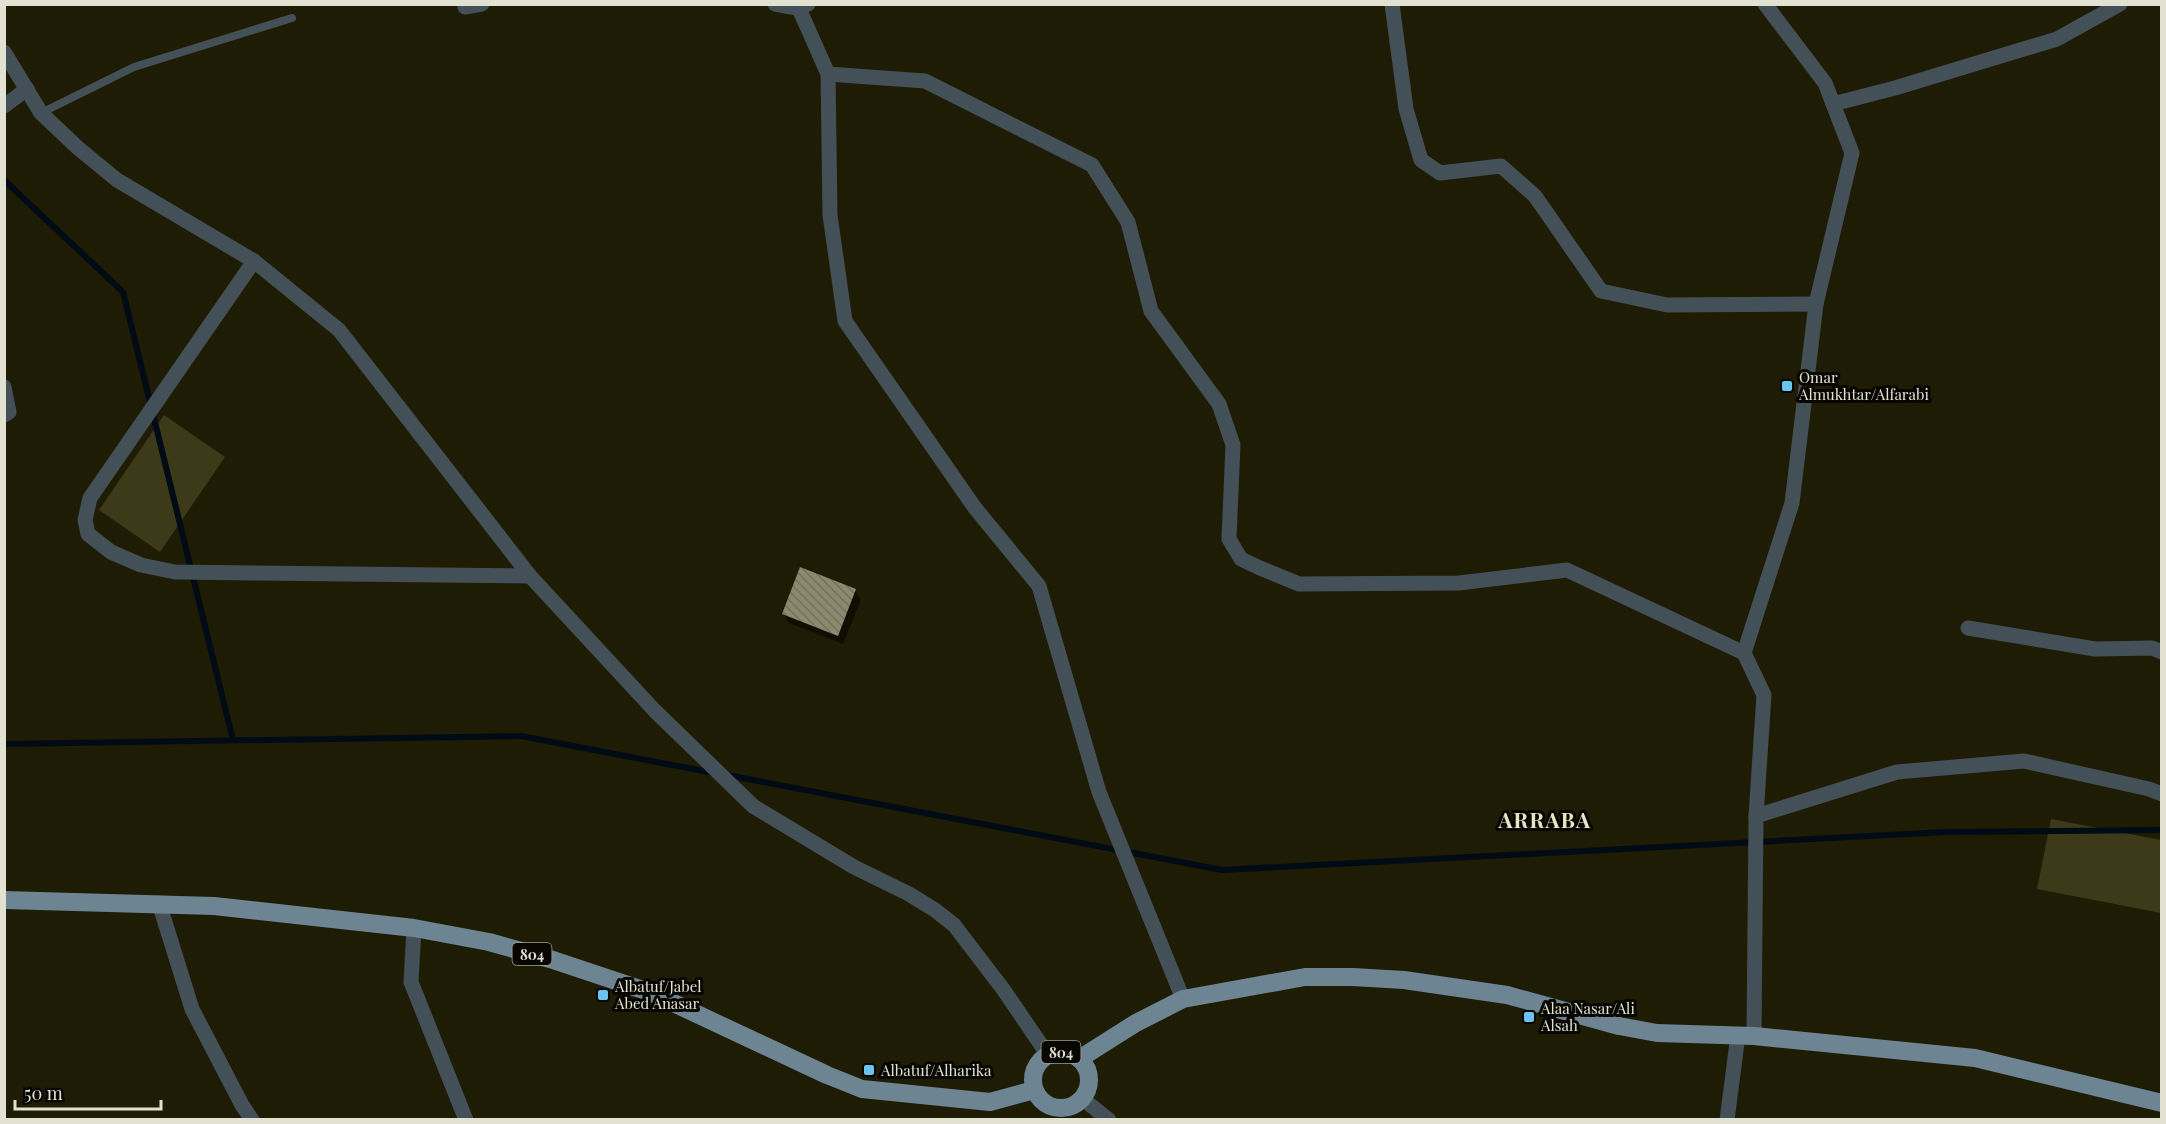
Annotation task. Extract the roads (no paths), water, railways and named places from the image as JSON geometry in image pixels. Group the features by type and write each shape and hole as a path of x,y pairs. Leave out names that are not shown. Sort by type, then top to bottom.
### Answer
{"main road":[{"name":"804","path":"4,900 214,906 414,928 489,942 540,956 652,993 827,1075 862,1089 990,1102 1034,1090 1033,1074 1041,1060 1048,1055 1064,1052 1079,1059 1088,1073 1089,1082 1083,1099"},
{"name":"804","path":"1079,1059 1136,1023 1183,999 1305,977 1404,980 1507,995 1619,1026 1657,1033 1746,1035 1975,1058 2162,1103"},
{"path":"1034,1090 1038,1097 1052,1107 1068,1108 1083,1099"}],"street":[{"path":"465,4 465,7 482,4"},
{"path":"775,4 800,6 828,74 830,215 845,321 975,508 1039,586 1099,792 1183,999"},
{"path":"1392,4 1406,109 1421,160 1440,173 1501,166 1535,196 1601,291 1667,305 1816,304"},
{"path":"1744,653 1792,503 1816,304 1852,153 1825,82 1765,4"},
{"path":"1833,104 1895,88 2057,39 2120,4"},
{"path":"4,52 41,113 78,148 117,180 254,261 339,330 530,576 655,711 753,806 854,867 909,894 954,925 1003,988 1048,1055"},
{"path":"828,74 925,81 1092,165 1128,222 1151,311 1219,404 1233,445 1228,539 1241,559 1299,584 1460,583 1567,570 1744,653 1764,695 1746,1035 1727,1119"},
{"path":"4,106 27,89"},
{"path":"254,261 90,498 85,520 88,534 111,552 141,565 175,572 530,576"},
{"path":"4,387 9,412 4,415"},
{"path":"1968,628 2095,650 2152,648 2162,652"},
{"path":"1756,816 1897,772 2024,761 2150,789 2162,794"},
{"path":"159,903 192,1009 242,1105 252,1119"},
{"path":"414,928 411,982 466,1119"},
{"path":"1083,1099 1109,1119"}],"lane":[{"path":"41,113 134,67 292,18"}],"waterway":[{"path":"4,180 123,292 233,740"},
{"path":"4,744 521,736 714,773"},
{"path":"727,775 1222,870 1946,832 2162,830"}],"place":[{"name":"Omar Almukhtar/Alfarabi","path":"1787,386"},
{"name":"Albatuf/Jabel Abed Anasar","path":"603,995"},
{"name":"Alaa Nasar/Ali Alsah","path":"1529,1017"},
{"name":"Albatuf/Alharika","path":"869,1070"}],"district":[{"name":"ARRABA","path":"1545,819"}]}
